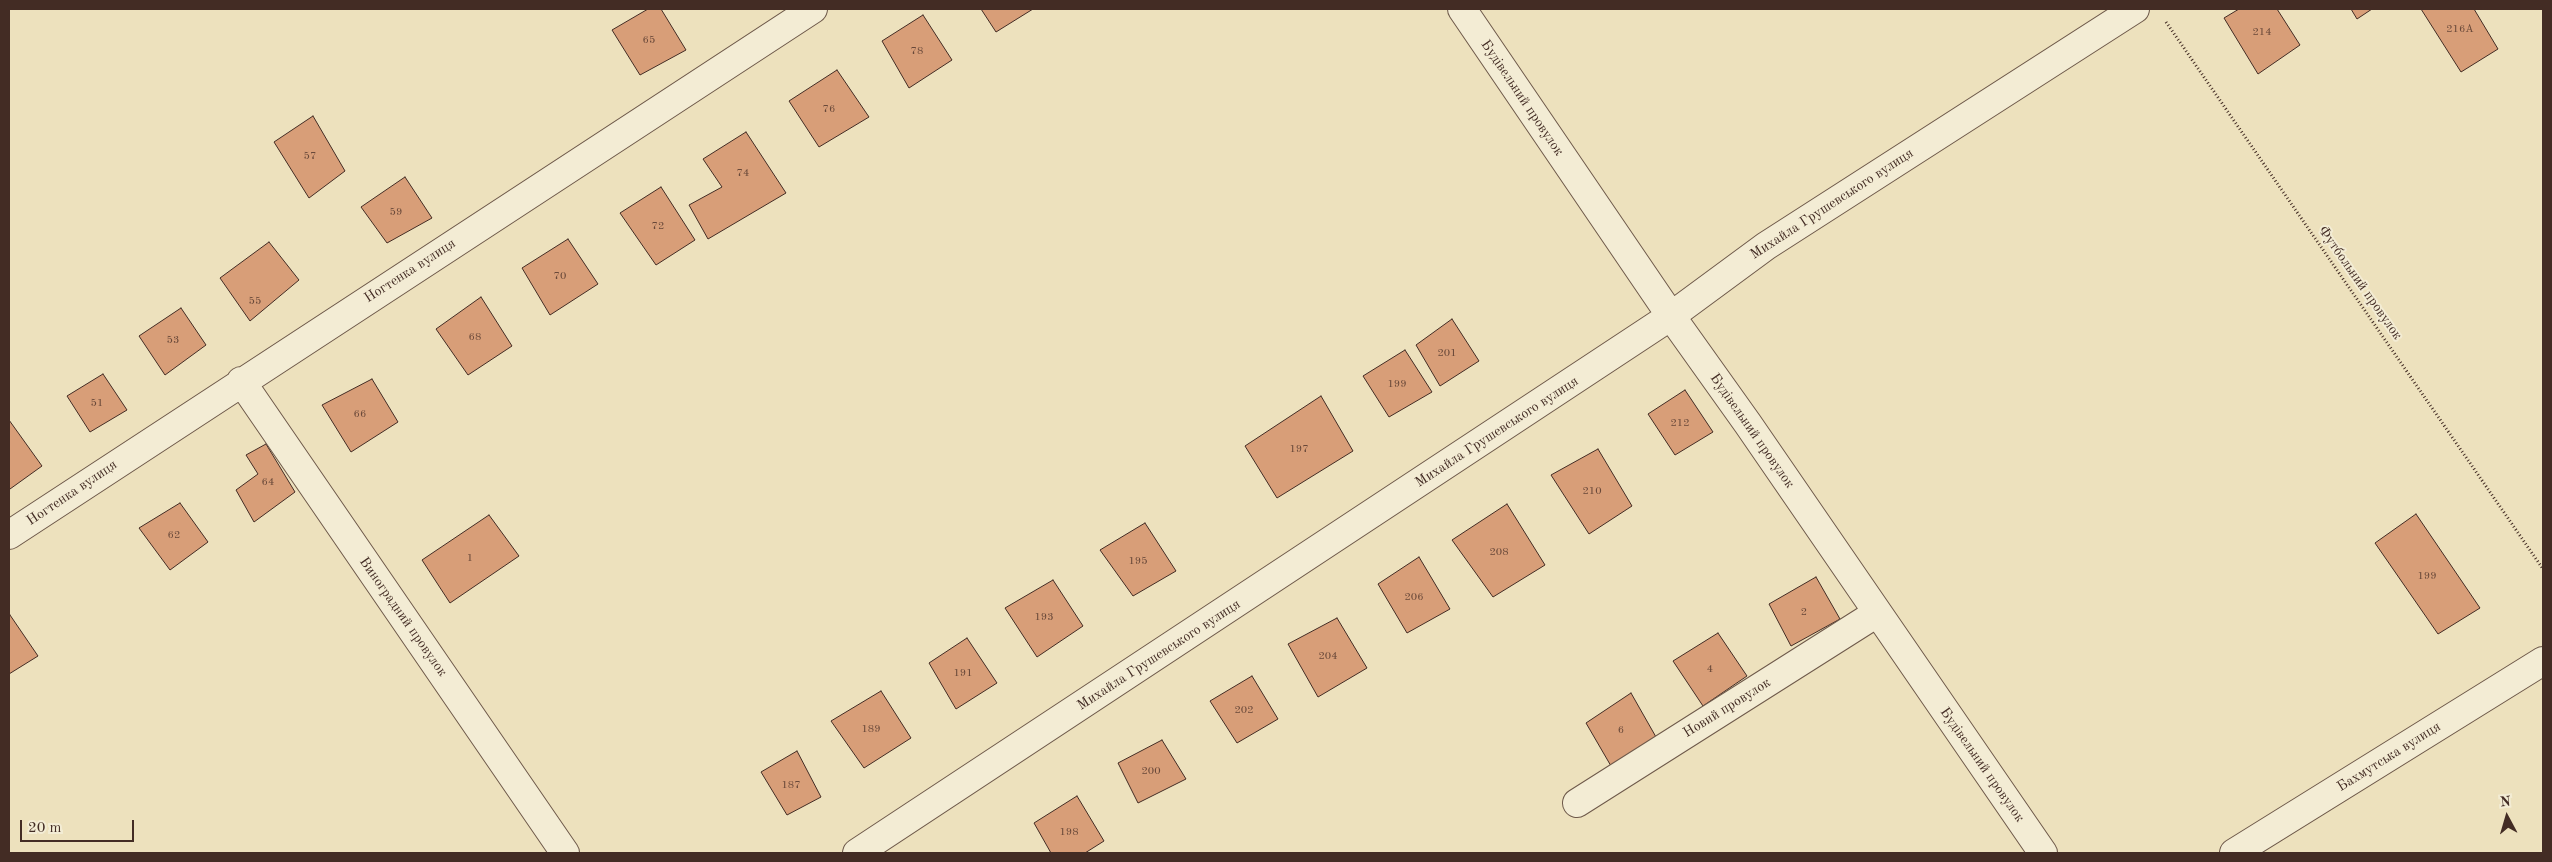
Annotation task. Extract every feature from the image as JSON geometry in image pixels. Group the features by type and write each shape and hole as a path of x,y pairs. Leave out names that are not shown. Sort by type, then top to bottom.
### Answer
{"street":[{"name":"Ногтенка вулиця","path":"9,535 241,381 813,9"},
{"name":"Будівельний провулок","path":"1462,9 1671,316 2043,853"},
{"name":"Михайла Грушевського вулиця","path":"857,853 1671,316 1766,246 2135,9"},
{"name":"Виноградний провулок","path":"241,381 565,853"},
{"name":"Новий провулок","path":"1577,803 1877,612"},
{"name":"Бахмутська вулиця","path":"2234,853 2543,661"}],"path":[{"name":"Футбольний провулок","path":"2163,17 2543,570"}],"building":[{"path":"648,9 661,9 686,50 640,75 612,30"},
{"path":"981,9 1033,9 996,32"},
{"path":"2239,9 2277,9 2300,45 2258,74 2224,18"},
{"path":"2351,9 2372,9 2357,19"},
{"path":"2421,9 2474,9 2498,49 2461,72"},
{"path":"923,15 952,60 909,88 882,41"},
{"path":"837,70 869,117 819,147 789,101"},
{"path":"313,116 345,171 309,198 274,142"},
{"path":"746,132 786,193 708,239 689,205 722,187 703,159"},
{"path":"405,177 432,218 387,243 361,207"},
{"path":"661,187 695,240 656,265 620,213"},
{"path":"568,239 598,284 550,315 522,268"},
{"path":"269,242 299,280 250,321 220,278"},
{"path":"481,297 512,346 468,375 436,329"},
{"path":"181,308 206,345 165,375 139,336"},
{"path":"1452,319 1479,361 1440,386 1416,345"},
{"path":"1405,350 1432,392 1389,417 1363,376"},
{"path":"103,374 127,410 90,432 67,396"},
{"path":"372,379 398,422 351,452 322,405"},
{"path":"1685,390 1713,432 1675,455 1648,414"},
{"path":"1321,396 1353,451 1277,498 1245,446"},
{"path":"9,420 42,466 10,489 9,487"},
{"path":"266,444 295,492 254,522 236,490 258,474 246,455"},
{"path":"1598,449 1632,506 1589,534 1551,475"},
{"path":"180,503 208,542 170,570 139,528"},
{"path":"1507,504 1545,565 1493,597 1452,540"},
{"path":"2416,514 2480,608 2438,634 2375,543"},
{"path":"489,515 519,556 450,603 422,560"},
{"path":"1145,523 1176,571 1133,596 1100,550"},
{"path":"1419,557 1450,609 1407,633 1378,584"},
{"path":"1816,577 1840,619 1791,646 1769,604"},
{"path":"1053,580 1083,626 1037,657 1005,608"},
{"path":"9,616 38,656 9,674"},
{"path":"1337,618 1367,668 1318,697 1288,644"},
{"path":"1718,633 1747,676 1703,706 1673,661"},
{"path":"967,638 997,683 956,709 929,663"},
{"path":"1252,676 1278,719 1237,743 1210,701"},
{"path":"881,691 911,738 864,768 831,721"},
{"path":"1631,693 1656,737 1611,766 1586,723"},
{"path":"1162,740 1186,779 1138,803 1118,763"},
{"path":"797,751 821,797 787,815 761,772"},
{"path":"1077,796 1104,841 1085,853 1051,853 1034,823"}]}
